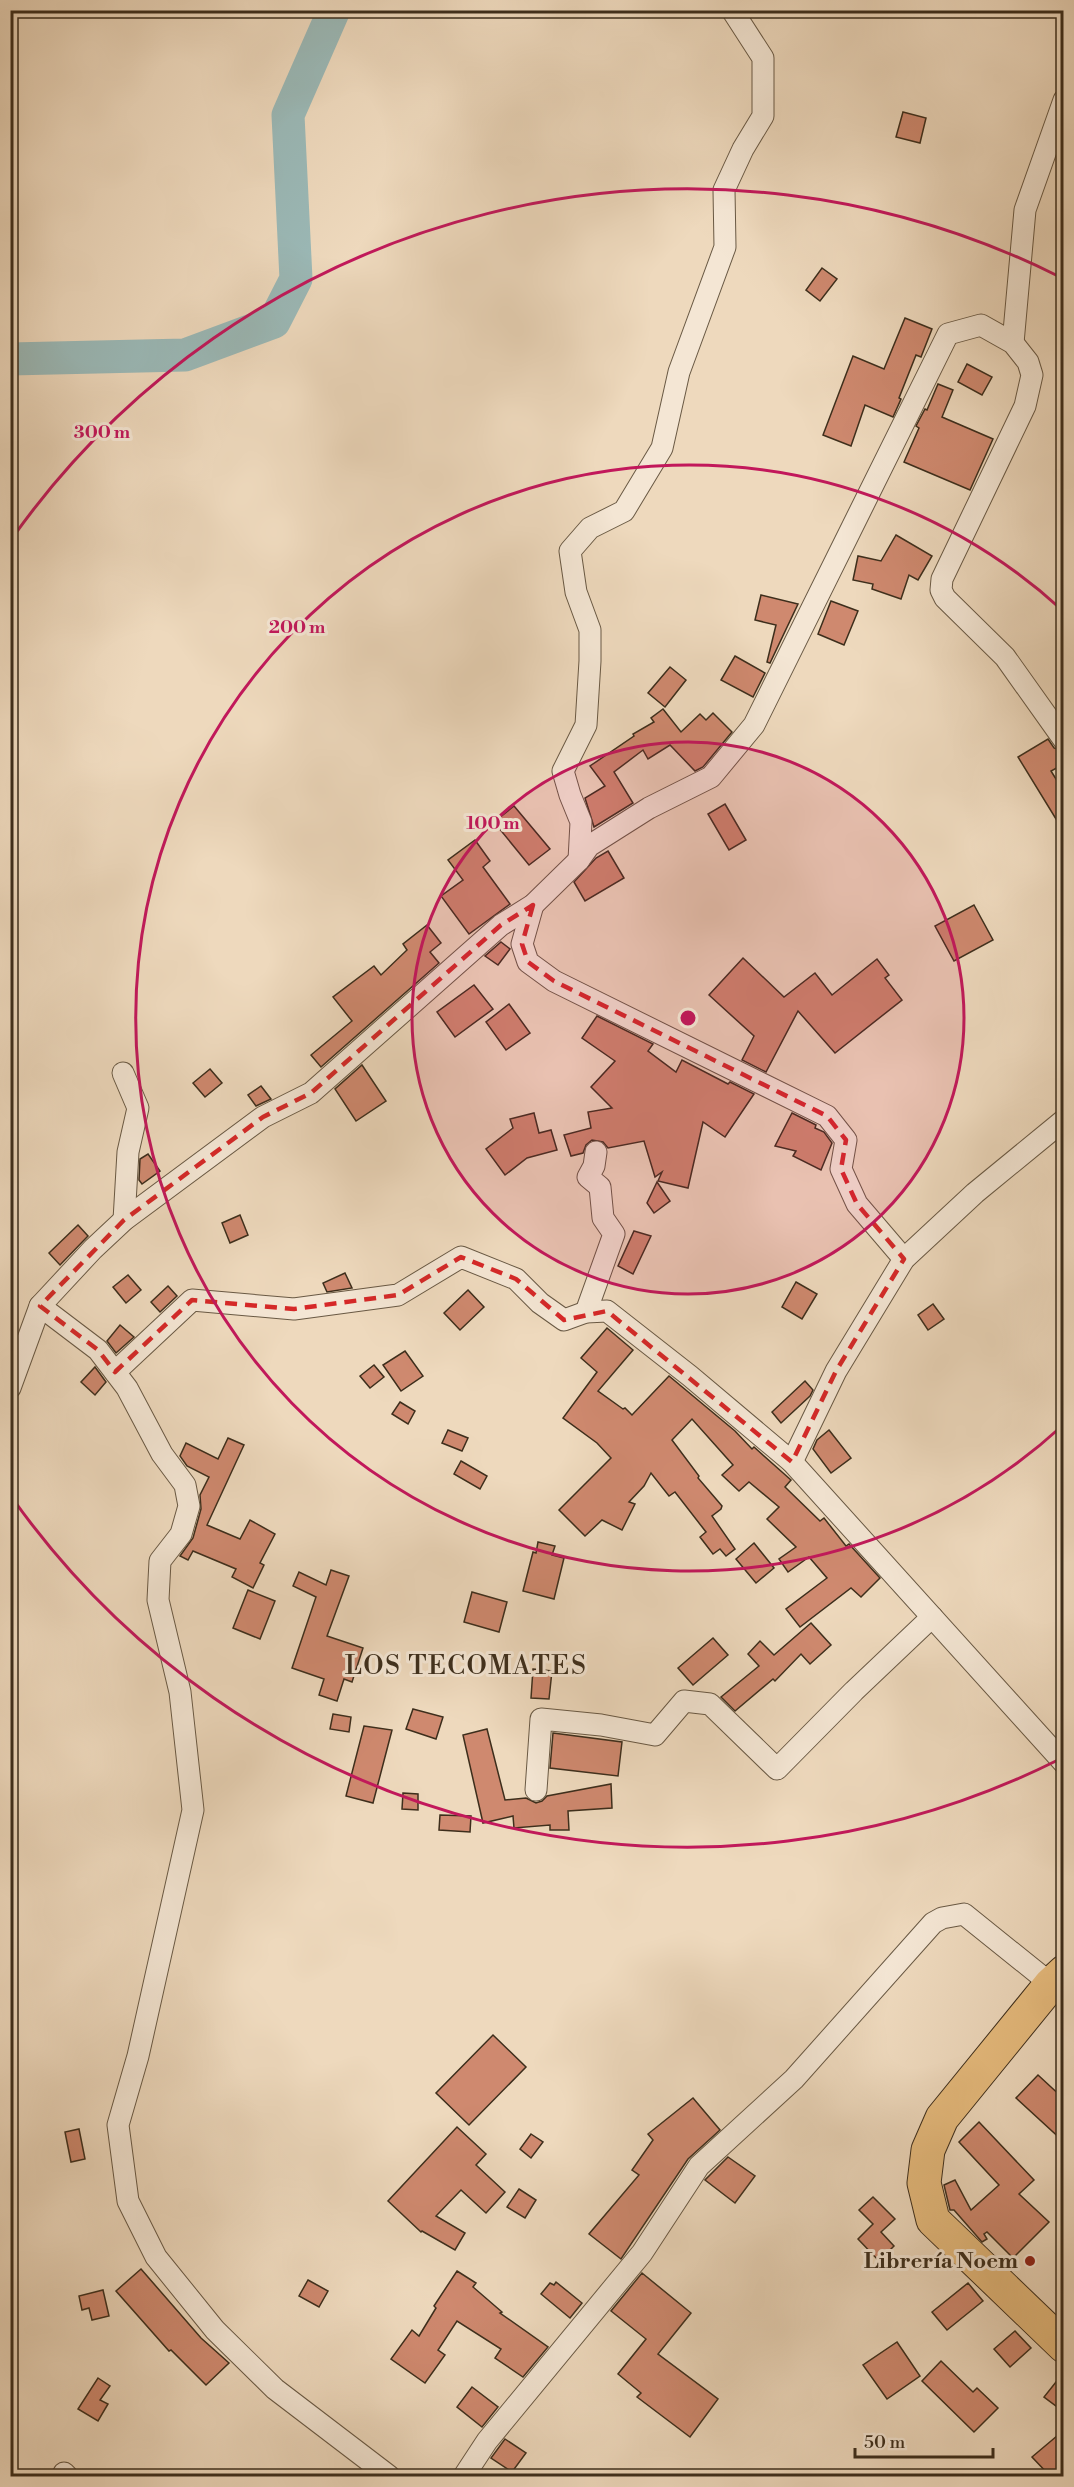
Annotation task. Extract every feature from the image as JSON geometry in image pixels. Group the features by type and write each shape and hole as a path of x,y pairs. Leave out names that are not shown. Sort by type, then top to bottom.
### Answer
{"main road":[{"path":"1057,1978 942,2118 928,2150 924,2183 933,2220 1064,2346"}],"street":[{"path":"579,860 581,822 563,771 586,725 590,630 576,592 570,552 590,528 624,511 662,448 679,372 725,247 724,190 743,149 763,116 763,58 732,10"},
{"path":"1013,343 1025,210 1064,100"},
{"path":"12,1378 40,1306 93,1249 124,1220 263,1117 311,1093 501,925 533,905 579,860 589,846 649,808 711,777 754,725 948,334 981,325 1013,343 1028,362 1032,375 1025,406 942,579 941,590 945,598 1005,657 1064,740"},
{"path":"533,905 522,944 528,962 554,981 827,1116 846,1140 841,1169 856,1204 904,1259"},
{"path":"123,1074 138,1108 128,1152 124,1220"},
{"path":"792,1462 836,1371 904,1259 975,1193 1064,1120"},
{"path":"586,1312 614,1234 603,1218 600,1187 588,1176 594,1166 596,1152"},
{"path":"115,1372 192,1300 294,1309 398,1295 460,1257 516,1279 540,1303 564,1320 586,1312 607,1311 690,1376 792,1462 1064,1763"},
{"path":"40,1306 98,1350 127,1388 162,1454 185,1485 189,1506 181,1534 160,1561 158,1600 180,1692 194,1810 138,2056 118,2125 128,2201 156,2257 215,2330 275,2389 378,2473"},
{"path":"536,1790 541,1719 601,1725 655,1735 684,1701 710,1704 777,1769 932,1617"},
{"path":"464,2476 487,2441 642,2253 699,2166 794,2079 933,1923 942,1918 964,1914 1057,1978"}],"highlighted area":[{"path":"533,905 522,944 528,962 554,981 827,1116 846,1140 841,1169 857,1204 904,1259 836,1371 792,1462 607,1311 564,1320 516,1279 461,1257 398,1295 294,1309 192,1300 115,1372 98,1350 40,1306 124,1220 263,1117 311,1093 501,925"}],"building":[{"path":"903,112 926,118 920,143 896,137"},
{"path":"822,268 837,279 820,301 806,290"},
{"path":"905,318 932,329 921,357 916,355 893,417 865,405 851,446 823,435 853,356 884,369"},
{"path":"967,364 992,377 982,395 958,382"},
{"path":"938,384 953,390 942,417 993,439 970,490 904,462 919,428 916,426 925,409 927,410"},
{"path":"896,535 932,556 918,580 909,575 901,599 872,589 873,584 853,580 858,556 881,561"},
{"path":"761,595 798,604 770,663 767,662 776,625 755,620"},
{"path":"831,601 858,611 844,645 818,634"},
{"path":"735,656 765,673 753,697 721,680"},
{"path":"670,667 686,680 665,707 648,693"},
{"path":"663,709 681,732 700,714 706,720 713,713 732,732 703,767 695,771 670,745 648,759 643,750 614,772 633,803 594,827 585,798 605,786 590,766 634,736 633,734 654,722 651,718"},
{"path":"1048,739 1054,748 1064,752 1064,764 1051,771 1064,792 1064,832 1018,757"},
{"path":"725,804 746,840 729,850 708,814"},
{"path":"514,806 550,849 529,865 494,822"},
{"path":"475,840 490,861 483,867 510,904 469,934 441,896 463,880 448,860"},
{"path":"608,851 624,878 585,901 574,882 596,858"},
{"path":"974,905 993,940 954,961 935,926"},
{"path":"427,925 441,943 430,952 439,963 321,1067 311,1055 352,1021 333,997 374,966 381,975 407,950 403,944"},
{"path":"501,942 510,949 498,965 485,956"},
{"path":"743,958 784,997 815,973 832,995 877,959 889,975 885,978 902,1000 835,1053 798,1011 766,1072 742,1060 754,1036 709,995"},
{"path":"474,985 493,1009 455,1037 437,1012"},
{"path":"509,1004 530,1033 506,1050 486,1022"},
{"path":"597,1016 653,1044 648,1051 676,1072 682,1060 728,1084 730,1082 754,1094 725,1137 703,1122 688,1188 658,1181 662,1172 655,1177 644,1141 608,1148 603,1142 592,1140 586,1145 583,1153 571,1156 564,1135 591,1128 588,1112 612,1108 591,1087 615,1061 582,1038"},
{"path":"362,1065 386,1101 356,1121 335,1089"},
{"path":"210,1069 222,1083 205,1097 193,1083"},
{"path":"261,1086 271,1099 256,1106 248,1095"},
{"path":"534,1113 539,1133 551,1130 557,1150 527,1158 505,1175 486,1149 513,1128 510,1119"},
{"path":"792,1113 816,1125 815,1128 824,1132 832,1143 821,1170 793,1156 796,1151 775,1146"},
{"path":"148,1154 160,1171 142,1184 139,1180 140,1159"},
{"path":"657,1182 670,1201 654,1213 647,1203"},
{"path":"240,1215 248,1235 230,1243 222,1223"},
{"path":"78,1225 88,1236 60,1265 49,1253"},
{"path":"634,1231 651,1236 633,1274 618,1266"},
{"path":"345,1273 352,1288 327,1292 323,1283"},
{"path":"128,1275 141,1290 126,1303 113,1287"},
{"path":"796,1282 817,1294 802,1319 782,1307"},
{"path":"168,1286 177,1296 160,1312 151,1302"},
{"path":"468,1290 484,1307 460,1330 444,1313"},
{"path":"933,1304 944,1319 928,1330 918,1315"},
{"path":"120,1325 134,1337 116,1353 107,1341"},
{"path":"607,1328 633,1350 598,1391 632,1415 669,1376 791,1480 785,1487 820,1521 824,1518 846,1546 849,1544 880,1578 861,1597 851,1588 800,1627 786,1609 827,1578 809,1557 788,1572 779,1559 796,1547 767,1519 779,1507 749,1482 739,1491 722,1475 733,1465 692,1419 672,1440 699,1476 698,1478 722,1506 712,1516 735,1549 726,1556 720,1549 713,1554 700,1537 706,1532 675,1492 669,1496 651,1473 644,1486 629,1502 635,1504 622,1530 602,1520 585,1536 559,1510 611,1458 597,1443 563,1418 597,1372 581,1358"},
{"path":"405,1351 423,1376 401,1391 383,1365"},
{"path":"374,1365 384,1377 370,1388 360,1376"},
{"path":"95,1367 106,1382 95,1395 81,1382"},
{"path":"805,1381 813,1390 810,1396 781,1423 772,1412"},
{"path":"400,1402 415,1411 408,1424 392,1414"},
{"path":"448,1430 468,1438 462,1451 442,1443"},
{"path":"829,1430 851,1458 831,1473 813,1449 817,1440"},
{"path":"228,1438 244,1445 207,1525 240,1539 250,1520 275,1534 260,1563 264,1565 253,1588 232,1577 236,1569 193,1551 188,1560 180,1556 193,1538 201,1509 200,1495 209,1477 187,1466 180,1456 186,1443 218,1459"},
{"path":"461,1461 487,1476 480,1489 454,1474"},
{"path":"538,1542 555,1546 552,1555 564,1558 554,1599 523,1591 533,1552 536,1553"},
{"path":"754,1543 774,1568 756,1583 736,1559"},
{"path":"331,1570 349,1576 327,1636 363,1648 352,1682 344,1679 337,1701 319,1695 324,1679 292,1668 316,1597 293,1586 299,1572 326,1585"},
{"path":"248,1590 275,1601 260,1639 233,1628"},
{"path":"472,1592 507,1602 499,1632 464,1622"},
{"path":"811,1623 831,1645 810,1664 801,1654 775,1681 773,1679 735,1711 721,1697 759,1666 748,1654 760,1641 774,1655"},
{"path":"713,1638 728,1655 693,1685 678,1668"},
{"path":"533,1669 552,1671 549,1699 531,1698"},
{"path":"413,1709 443,1717 436,1739 406,1729"},
{"path":"333,1714 351,1717 349,1732 330,1729"},
{"path":"364,1726 392,1730 373,1803 346,1796"},
{"path":"487,1729 505,1800 526,1798 536,1803 547,1796 611,1784 612,1808 568,1811 569,1830 550,1830 550,1825 514,1828 513,1816 483,1823 463,1735"},
{"path":"553,1733 622,1742 618,1776 550,1768"},
{"path":"403,1793 418,1794 418,1810 402,1809"},
{"path":"440,1815 471,1816 470,1832 439,1830"},
{"path":"493,2035 526,2067 469,2125 436,2093"},
{"path":"1038,2075 1064,2099 1064,2142 1016,2098"},
{"path":"693,2098 720,2130 688,2159 621,2259 589,2234 639,2175 632,2170 653,2140 648,2134"},
{"path":"979,2122 1034,2180 1019,2194 1049,2222 1013,2258 987,2232 984,2234 987,2239 982,2242 954,2210 950,2210 944,2185 955,2180 971,2210 999,2185 959,2142"},
{"path":"457,2127 486,2154 476,2165 505,2192 486,2213 461,2190 436,2216 465,2233 455,2250 421,2232 388,2201"},
{"path":"79,2129 85,2159 71,2162 65,2132"},
{"path":"531,2134 543,2142 531,2158 520,2149"},
{"path":"728,2157 755,2176 735,2203 705,2180"},
{"path":"519,2189 536,2200 525,2218 507,2207"},
{"path":"873,2197 895,2219 881,2232 894,2246 879,2261 858,2239 873,2224 859,2210"},
{"path":"141,2269 201,2338 229,2363 206,2385 171,2350 169,2351 116,2291"},
{"path":"457,2271 476,2283 473,2287 502,2312 500,2313 548,2347 523,2377 495,2358 501,2349 457,2321 438,2350 445,2355 425,2383 391,2359 412,2330 419,2336 436,2308 434,2306"},
{"path":"642,2273 691,2313 658,2354 718,2399 690,2437 637,2397 641,2393 618,2374 646,2339 611,2311"},
{"path":"308,2280 328,2291 319,2307 299,2296"},
{"path":"556,2282 582,2303 570,2318 541,2294 550,2283 554,2285"},
{"path":"968,2283 983,2301 947,2330 932,2312"},
{"path":"103,2290 109,2316 92,2320 89,2308 82,2310 79,2296"},
{"path":"1015,2331 1031,2348 1010,2367 994,2349"},
{"path":"897,2342 920,2376 887,2399 863,2365"},
{"path":"941,2361 973,2392 977,2388 998,2408 974,2432 922,2381"},
{"path":"1064,2372 1064,2412 1044,2397"},
{"path":"98,2378 110,2386 100,2400 108,2404 98,2421 78,2409"},
{"path":"472,2387 498,2407 482,2427 457,2407"},
{"path":"1064,2430 1064,2476 1050,2476 1032,2457"},
{"path":"505,2439 526,2453 512,2472 491,2458"}],"waterway":[{"path":"10,359 185,355 274,322 296,279 288,115 334,10"}],"place":[{"name":"Librería Noem","path":"1030,2261"}],"district":[{"name":"LOS TECOMATES","path":"466,1666"}]}
